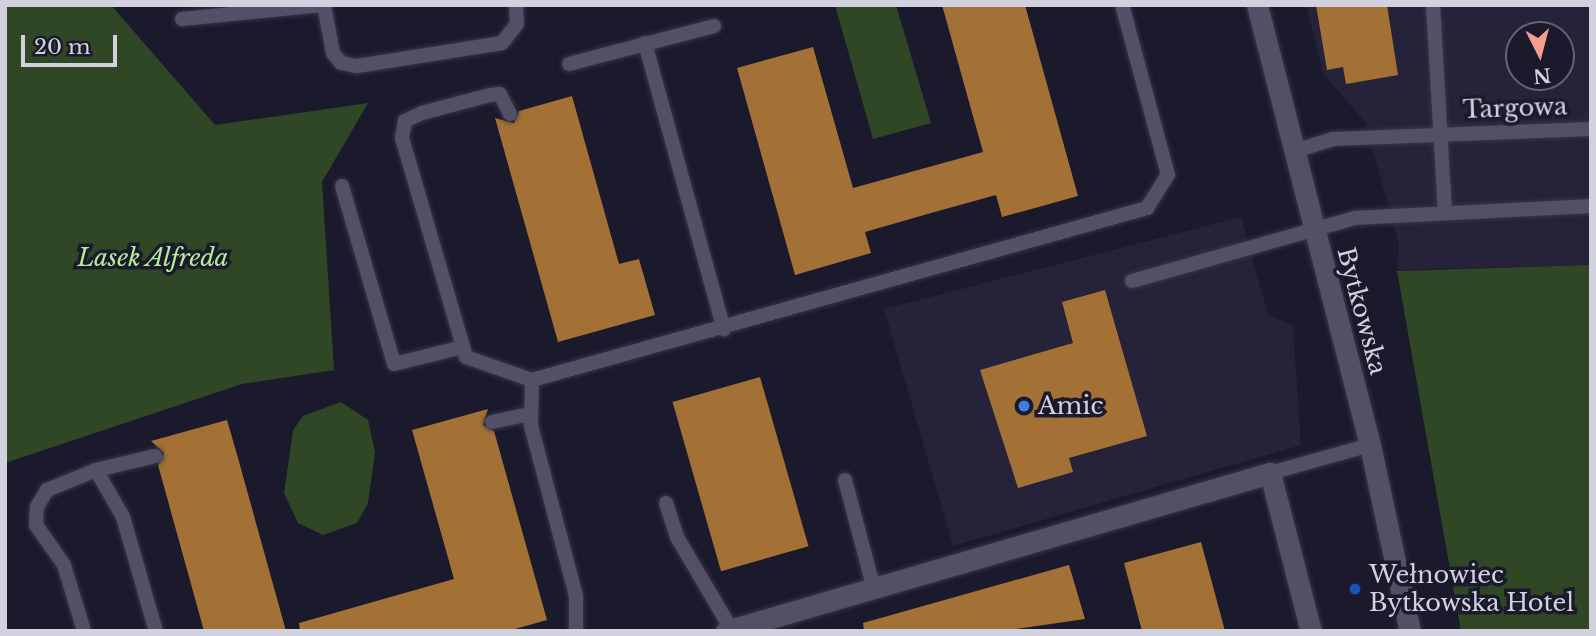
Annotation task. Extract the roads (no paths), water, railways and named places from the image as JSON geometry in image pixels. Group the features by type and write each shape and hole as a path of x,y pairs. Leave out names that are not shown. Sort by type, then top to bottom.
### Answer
{"street":[{"name":"Bytkowska","path":"1257,5 1292,152 1370,445 1410,631"},
{"path":"728,629 873,585 1270,473 1311,631"}],"lane":[{"path":"182,19 323,5 333,53 341,63 358,66 502,43 517,24 516,5"},
{"path":"510,114 500,94 490,95 422,113 405,121 404,130 463,347 476,364 532,380 724,329 1147,208 1168,175 1122,5"},
{"name":"Targowa","path":"1433,5 1441,134"},
{"path":"569,64 714,26"},
{"path":"645,43 724,329"},
{"name":"Targowa","path":"1292,152 1333,139 1591,129"},
{"path":"1441,134 1446,211"},
{"path":"342,186 394,364 463,347"},
{"path":"1132,281 1355,218 1446,211 1591,206"},
{"path":"532,380 529,414 576,596 576,631"},
{"path":"492,422 529,414"},
{"path":"1270,473 1370,445"},
{"path":"84,631 64,565 36,525 37,507 47,490 96,470 155,456"},
{"path":"96,470 123,517 156,631"},
{"path":"845,480 873,585"},
{"path":"666,503 677,537 728,629"}],"place":[{"name":"Amic","path":"1024,406"},
{"name":"Wełnowiec Bytkowska Hotel","path":"1355,589"}],"park label":[{"name":"Lasek Alfreda","path":"153,258"}]}
